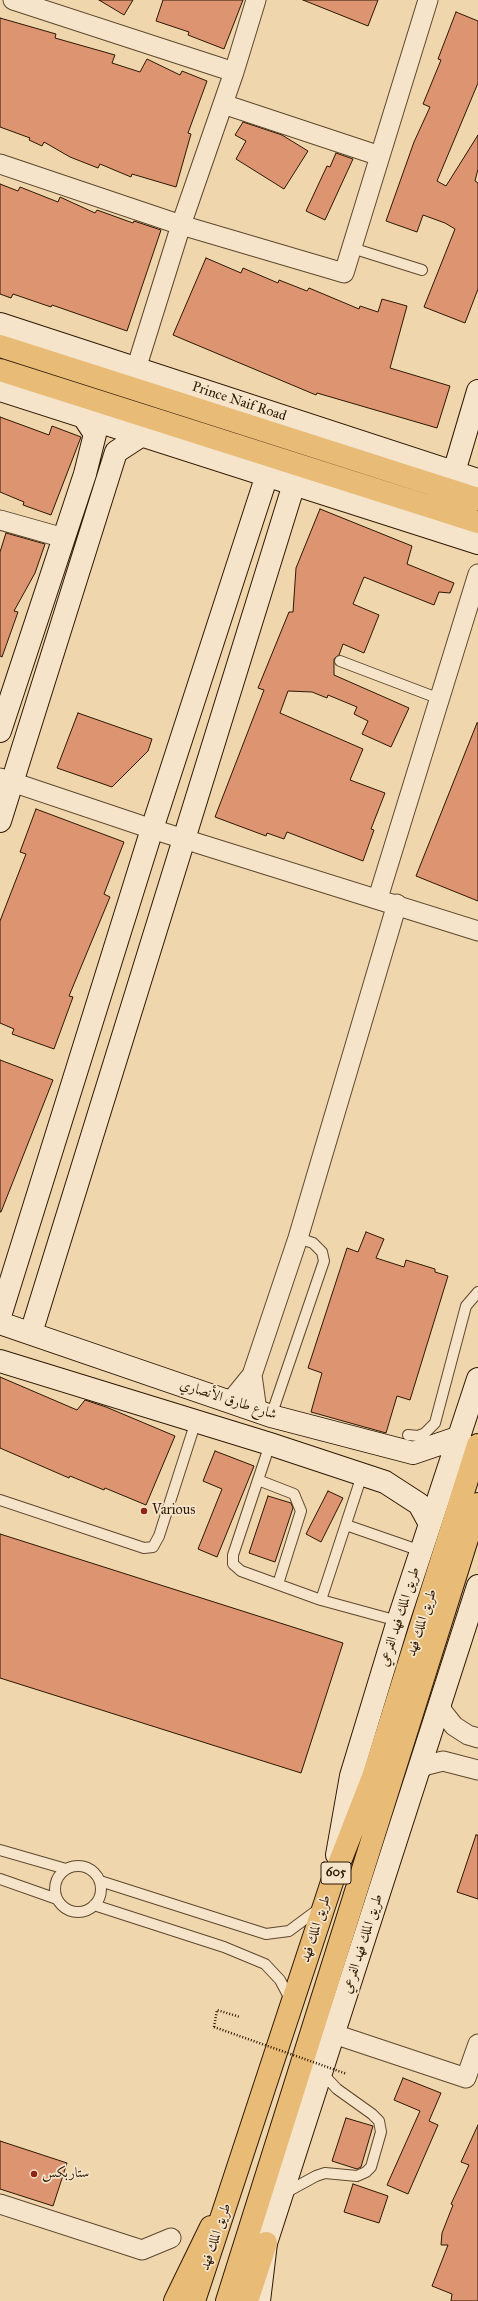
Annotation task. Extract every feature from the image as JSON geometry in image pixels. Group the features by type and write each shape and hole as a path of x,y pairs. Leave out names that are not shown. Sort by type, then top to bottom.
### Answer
{"main road":[{"name":"Prince Naif Road","path":"0,346 478,498"},
{"path":"0,370 478,522"},
{"name":"طريق الملك فهد","path":"194,2301 324,1905 373,1777 469,1441"},
{"name":"طريق الملك فهد","path":"227,2301 478,1504"},
{"path":"175,2301 236,2176"},
{"name":"طريق الملك فهد الفرعي","path":"246,2301 266,2243"}],"street":[{"path":"13,0 234,72"},
{"path":"136,369 181,225 234,72 256,0"},
{"path":"0,164 181,225 344,273 428,0"},
{"path":"223,104 380,156"},
{"name":"Prince Naif Road","path":"0,324 478,480"},
{"path":"0,390 478,543"},
{"path":"454,472 478,391"},
{"path":"0,732 85,474 95,434 83,416"},
{"path":"0,821 6,780 116,452 142,435"},
{"path":"0,1316 152,829 266,475"},
{"path":"31,1333 294,484"},
{"path":"0,520 64,538"},
{"path":"244,545 273,553"},
{"path":"378,898 478,574"},
{"path":"6,780 152,829 378,898 478,931"},
{"path":"230,1402 252,1375 298,1238 397,904"},
{"name":"شارع طارق الأنصاري","path":"0,1323 264,1413 413,1452 469,1441"},
{"name":"شارع طارق الأنصاري","path":"0,1361 270,1444 385,1482 419,1504 430,1524"},
{"path":"252,1375 264,1413"},
{"name":"طريق الملك فهد الفرعي","path":"332,1882 351,1776 398,1621 430,1524 469,1441 478,1379"},
{"name":"طريق الملك فهد الفرعي","path":"266,2243 440,1704 473,1622 478,1586"},
{"path":"440,1704 446,1716 454,1726 468,1735 478,1738"},
{"path":"419,1770 427,1765 443,1761 478,1770"},
{"path":"334,2034 466,2078 478,2044"},
{"path":"0,2204 142,2250 171,2238"},
{"path":"259,2301 266,2243"}],"lane":[{"path":"352,248 422,270"},
{"path":"340,661 440,699"},
{"path":"264,1413 324,1261 322,1252 313,1243 298,1238"},
{"path":"408,1435 422,1434 435,1423 466,1306 478,1292"},
{"path":"0,1500 144,1548 153,1546 160,1536 196,1421"},
{"path":"270,1444 233,1555 233,1564 241,1571 321,1600 398,1621"},
{"path":"321,1600 362,1475"},
{"path":"258,1480 294,1494 301,1511 278,1584"},
{"path":"346,1525 421,1551"},
{"path":"0,1850 66,1869"},
{"path":"79,1865 86,1867 92,1870 100,1881 101,1894 94,1905 88,1909 75,1912 62,1905 57,1899 55,1885 61,1873 66,1869 79,1865"},
{"path":"0,1880 57,1899"},
{"path":"100,1881 266,1934 289,1931 324,1905"},
{"path":"94,1905 224,1947 266,1964 280,1980 292,2003"},
{"path":"282,2195 316,2176 326,2173 357,2176 366,2172 371,2167 381,2132 379,2121 372,2114 337,2089 322,2073"}],"path":[{"path":"240,2017 217,2010 214,2028 347,2074"}],"building":[{"path":"99,0 133,0 124,15"},
{"path":"163,0 243,0 224,49 188,35 189,32 156,21"},
{"path":"303,0 378,0 368,26"},
{"path":"456,12 478,21 478,83 437,181 446,186 478,135 478,169 475,181 478,183 478,289 465,323 424,307 455,229 445,223 423,215 417,232 386,221 414,142 430,107 423,104 441,60 438,59"},
{"path":"0,18 56,34 55,38 115,55 112,63 140,72 147,59 180,75 182,71 207,81 188,133 191,134 176,187 132,174 131,177 100,164 98,168 70,157 44,142 42,146 29,140 30,138 0,127"},
{"path":"243,122 282,135 308,151 284,189 236,159 246,141 235,135"},
{"path":"336,153 353,159 325,220 306,211 327,166 330,167"},
{"path":"0,184 18,191 20,187 58,202 60,197 95,213 97,210 133,223 134,221 161,230 127,331 52,305 51,307 13,294 11,298 0,294"},
{"path":"206,258 241,273 243,268 278,283 279,280 307,291 309,288 359,309 360,306 378,312 382,299 407,306 390,368 450,386 437,428 317,393 316,395 173,335"},
{"path":"0,417 49,435 52,426 81,437 51,515 23,505 24,502 0,492"},
{"path":"320,509 412,546 407,564 454,583 450,593 439,592 434,605 364,577 353,604 379,615 364,653 343,644 339,655 334,659 334,675 409,708 391,747 362,734 368,721 354,714 357,707 328,695 327,698 312,692 288,691 280,713 363,749 350,780 385,793 371,829 374,830 363,861 287,832 284,839 267,833 266,836 215,817 264,690 258,688 289,612 293,612 296,568"},
{"path":"6,533 45,544 35,573 14,611 18,612 2,657 0,656 0,552"},
{"path":"78,713 152,739 148,751 112,787 57,768"},
{"path":"478,723 478,901 416,876"},
{"path":"36,809 124,842 104,894 110,897 69,996 73,997 54,1049 12,1034 14,1029 0,1023 0,921 26,854 20,852"},
{"path":"0,1060 53,1080 1,1212 0,1212"},
{"path":"366,1232 384,1239 376,1258 404,1267 406,1260 435,1269 435,1272 448,1276 410,1400 397,1396 386,1433 311,1412 322,1373 308,1368 347,1248 358,1252"},
{"path":"0,1377 77,1410 85,1400 106,1407 175,1436 146,1505 105,1488 104,1490 70,1476 69,1478 0,1448"},
{"path":"215,1451 254,1466 217,1557 198,1549 222,1489 203,1481"},
{"path":"328,1491 343,1498 321,1542 306,1534"},
{"path":"268,1496 291,1503 293,1508 275,1562 249,1553"},
{"path":"0,1534 343,1643 301,1773 0,1678"},
{"path":"476,1835 478,1835 478,1899 457,1892"},
{"path":"403,2078 441,2093 429,2121 438,2125 408,2194 387,2185 420,2111 394,2100"},
{"path":"346,2118 373,2126 361,2167 357,2169 332,2161"},
{"path":"478,2125 478,2301 451,2301 452,2294 432,2286 448,2245 441,2245 442,2233 453,2205 451,2204 469,2165 461,2162"},
{"path":"0,2141 67,2163 53,2206 0,2189"},
{"path":"353,2184 388,2196 379,2223 344,2212"}],"place":[{"name":"Various","path":"144,1511"},
{"name":"ستاربكس","path":"34,2174"}]}
